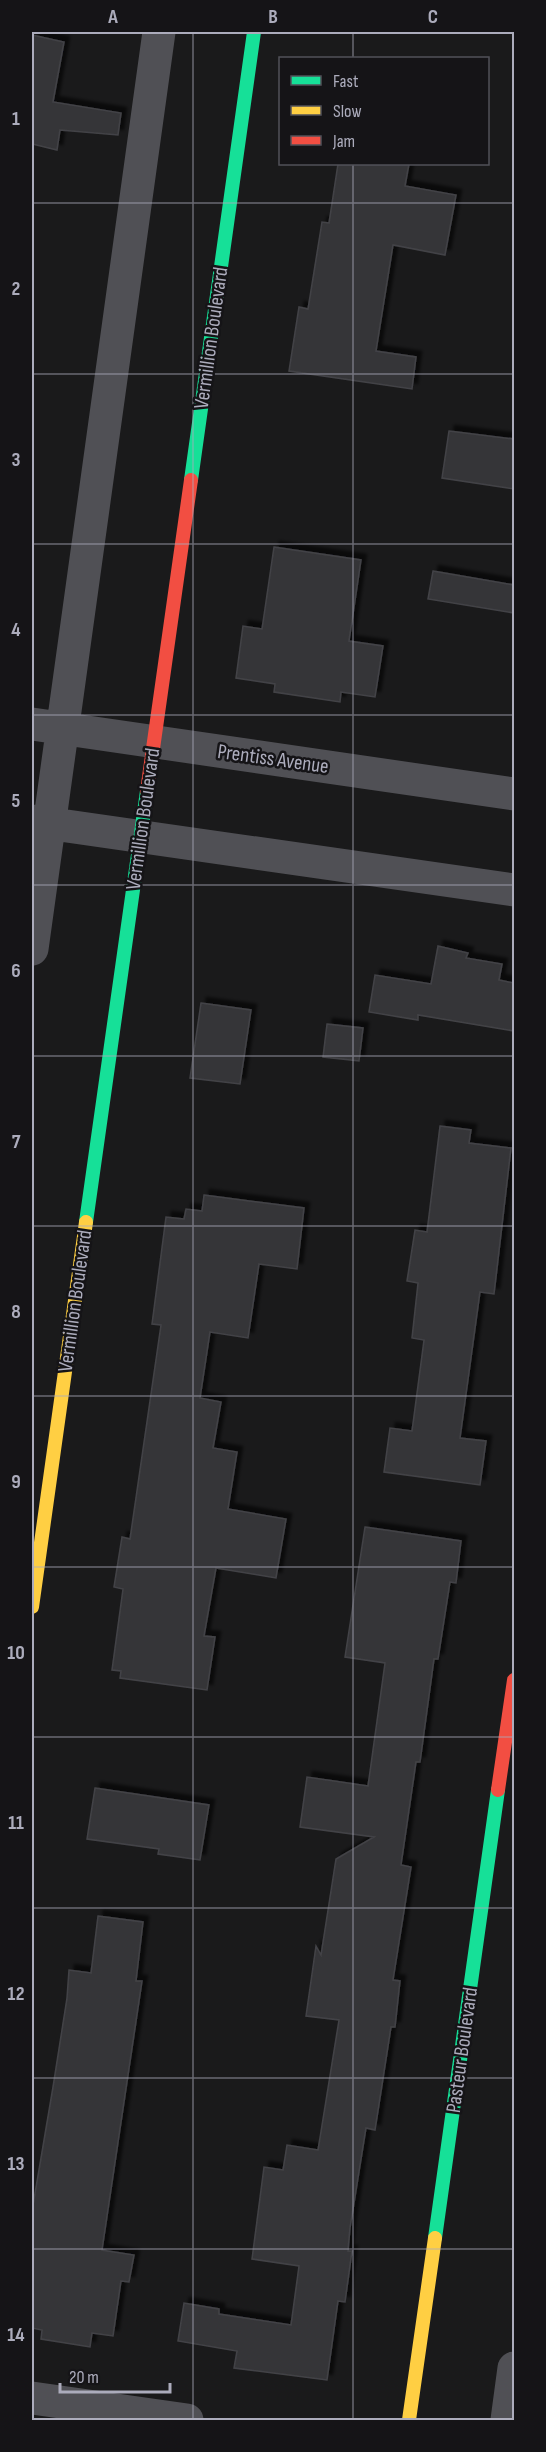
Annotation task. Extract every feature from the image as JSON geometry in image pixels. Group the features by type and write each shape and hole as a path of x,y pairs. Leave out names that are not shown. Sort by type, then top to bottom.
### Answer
{"street":[{"path":"32,949 47,726 159,32"},
{"name":"Vermillion Boulevard","path":"32,1607 254,32"},
{"name":"Prentiss Avenue","path":"47,726 514,794"},
{"path":"40,822 514,890"},
{"name":"Pasteur Boulevard","path":"409,2421 514,1680"},
{"path":"507,2421 514,2368"},
{"path":"32,2398 188,2421"}],"building":[{"path":"32,35 64,42 53,102 121,113 118,135 60,130 57,150 32,144"},
{"path":"338,165 409,165 405,186 456,195 445,255 393,245 376,351 416,357 412,389 289,371 299,307 308,309 322,222 329,223"},
{"path":"449,431 514,439 514,489 442,478"},
{"path":"274,547 361,560 349,641 383,646 375,697 341,692 340,702 274,692 275,684 236,678 243,626 262,629"},
{"path":"433,571 514,585 514,613 428,599"},
{"path":"438,946 468,953 466,958 502,964 499,980 514,983 514,1031 418,1015 418,1020 369,1012 375,975 431,984"},
{"path":"201,1003 251,1010 240,1084 190,1078"},
{"path":"327,1024 363,1028 359,1061 323,1057"},
{"path":"440,1126 471,1130 469,1143 511,1148 494,1294 480,1292 460,1438 486,1441 480,1485 384,1472 390,1428 412,1431 424,1340 412,1338 418,1283 407,1281 415,1230 427,1232"},
{"path":"204,1195 304,1208 297,1269 259,1264 248,1338 210,1332 200,1398 221,1402 213,1448 237,1452 228,1509 286,1519 276,1578 216,1568 204,1636 215,1637 207,1690 120,1678 121,1671 112,1670 123,1589 114,1587 122,1537 130,1539 161,1325 152,1324 166,1217 184,1219 186,1209 202,1211"},
{"path":"365,1527 461,1541 456,1583 450,1582 438,1659 434,1659 420,1762 416,1762 401,1865 411,1867 393,1980 400,1981 395,2027 391,2027 375,2130 366,2128 350,2228 348,2251 352,2251 345,2302 338,2301 327,2380 234,2368 237,2351 178,2341 184,2303 219,2309 219,2314 291,2325 299,2266 252,2259 264,2167 283,2170 287,2145 318,2150 339,2020 306,2016 316,1946 321,1955 336,1859 374,1837 300,1827 307,1777 368,1786 385,1663 345,1657"},
{"path":"95,1788 209,1805 200,1860 158,1854 159,1849 87,1839"},
{"path":"98,1916 143,1922 136,1981 142,1981 102,2250 134,2255 129,2282 121,2281 113,2336 92,2333 90,2347 41,2339 42,2330 32,2328 32,2211 67,1998 69,1970 91,1973"}],"traffic: fast":[{"path":"191,480 254,32"},
{"path":"86,1222 147,791"},
{"path":"435,2238 498,1790"}],"traffic: slow":[{"path":"32,1607 86,1222"},
{"path":"409,2420 435,2238"}],"traffic: jam":[{"path":"147,791 191,480"},
{"path":"498,1790 514,1680"}]}
